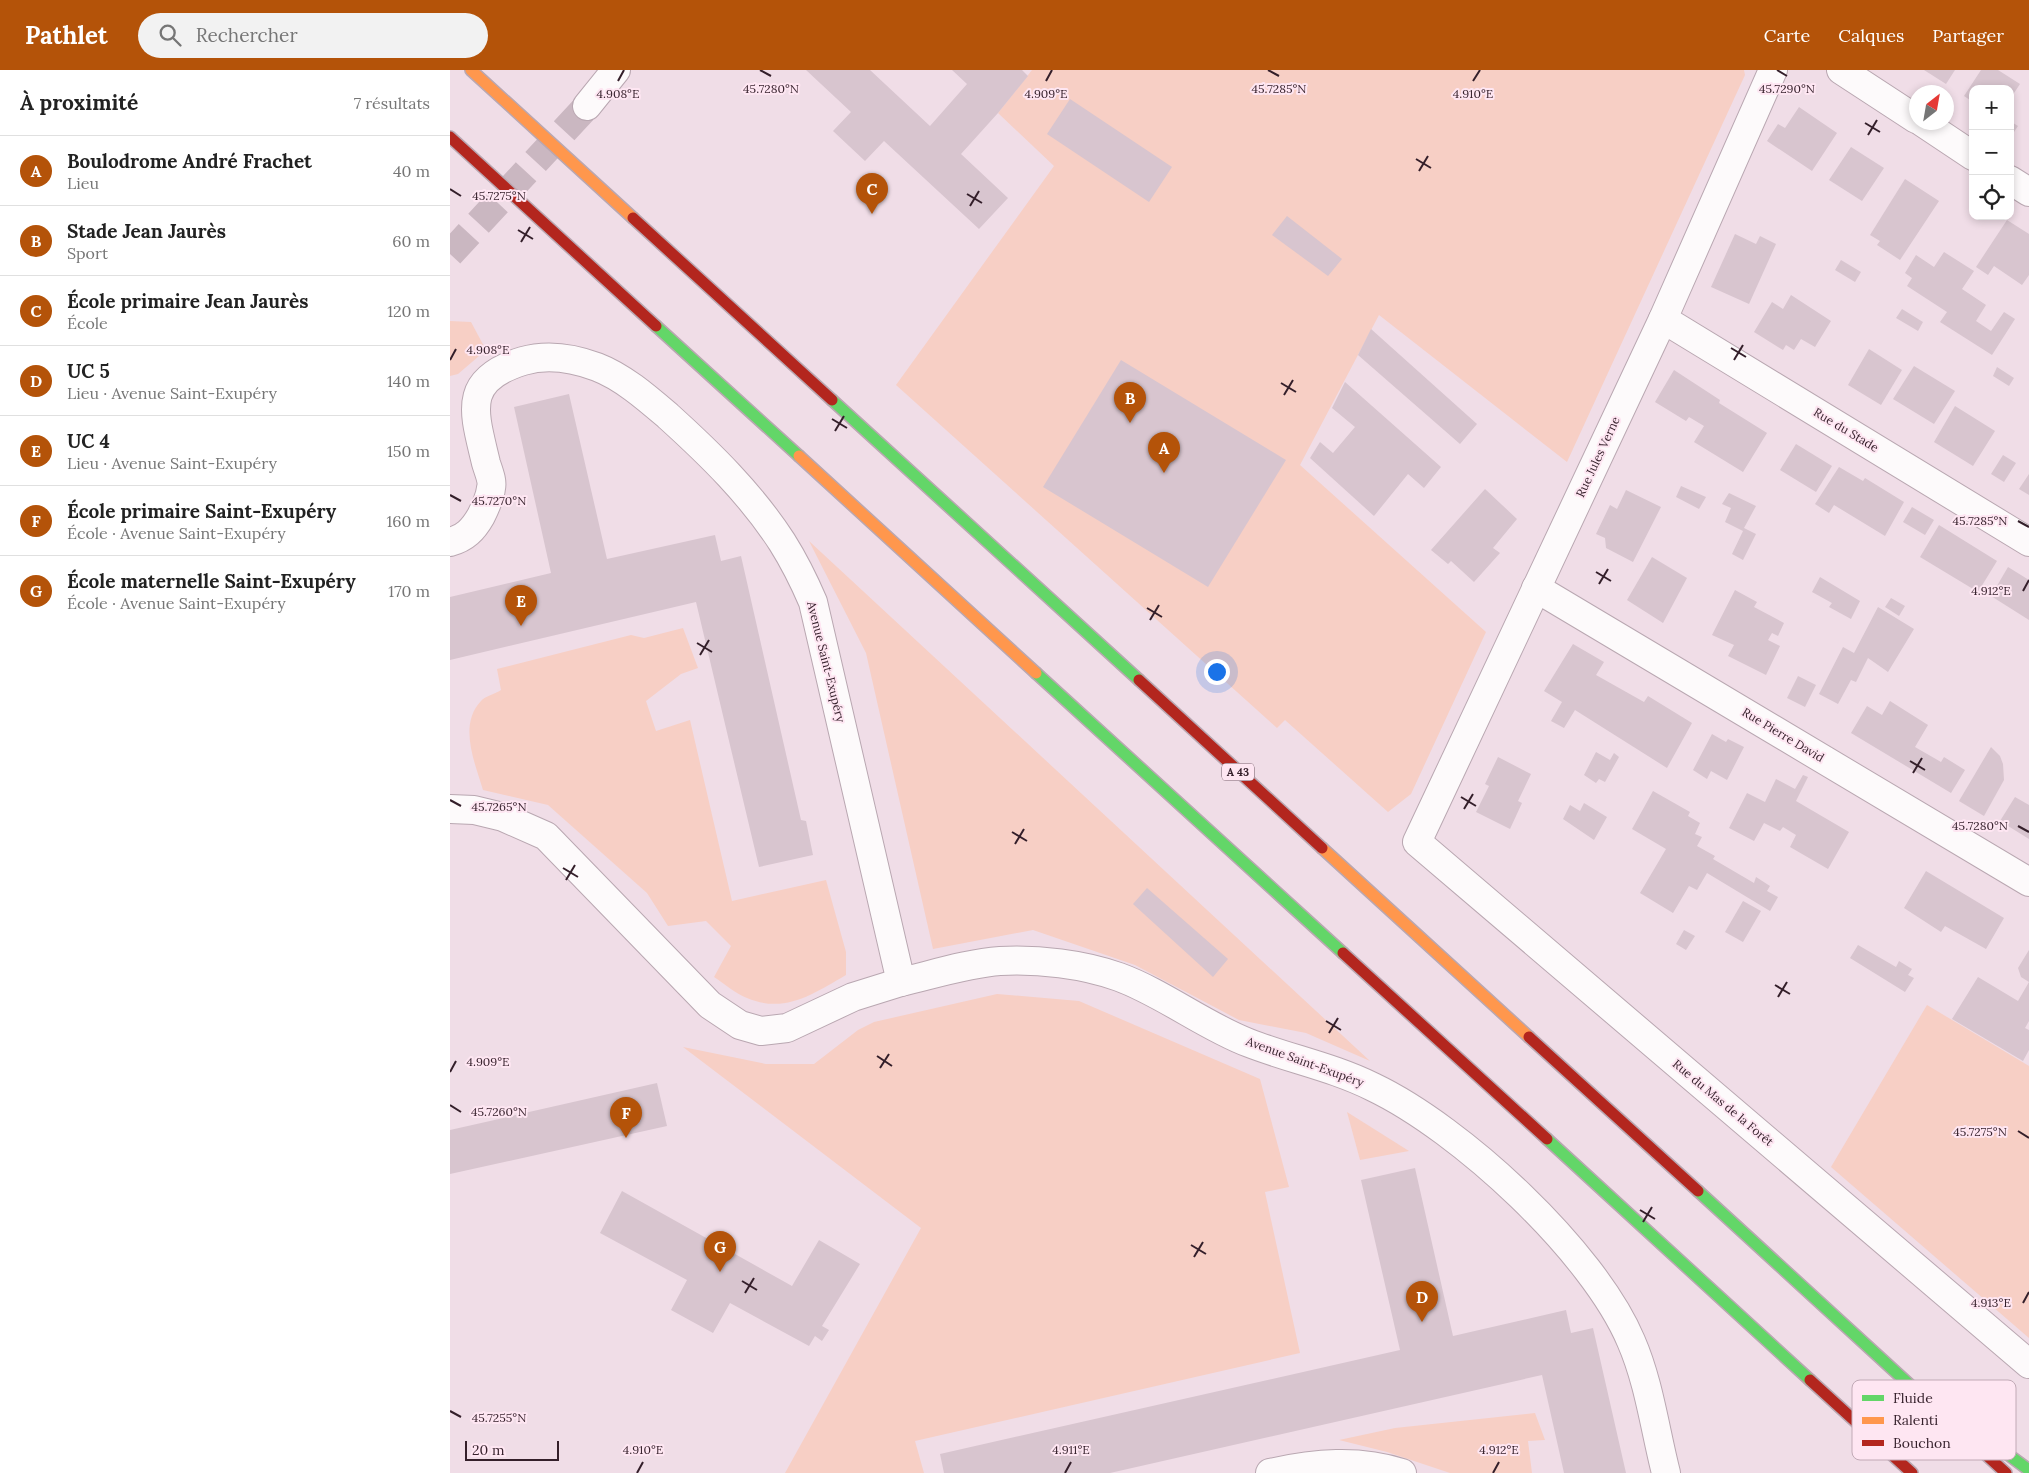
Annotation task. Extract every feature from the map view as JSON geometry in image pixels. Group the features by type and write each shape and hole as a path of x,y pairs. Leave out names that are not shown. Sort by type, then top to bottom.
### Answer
{"highway":[{"name":"A 43","path":"471,70 1903,1380"},
{"path":"450,137 1852,1418"},
{"path":"1874,1354 1909,1380"},
{"path":"1898,1460 1912,1473"},
{"name":"A 43","path":"1992,1460 2006,1473"},
{"path":"2016,1460 2029,1470"}],"street":[{"path":"587,106 616,70"},
{"name":"Rue Jules Verne","path":"1417,842 1663,319 1773,70"},
{"path":"1841,70 1909,114"},
{"path":"1934,130 1969,153"},
{"path":"2014,183 2029,192"},
{"name":"Rue du Stade","path":"1663,319 2029,542"},
{"name":"Avenue Saint-Exupéry","path":"450,542 466,536 475,526 486,507 492,487 475,416 479,390 487,378 500,369 544,356 569,359 598,367 646,397 707,451 759,509 802,577 813,602 901,982"},
{"name":"Rue Pierre David","path":"1536,588 2029,882"},
{"name":"Avenue Saint-Exupéry","path":"450,809 474,810 503,817 546,836 710,1005 740,1025 761,1031 787,1028 853,997 901,982 998,961 1069,965 1119,977 1248,1043 1347,1075 1398,1100 1456,1141 1504,1181 1566,1244 1599,1285 1631,1341 1643,1377 1666,1473"},
{"name":"Rue du Mas de la Forêt","path":"1417,842 2029,1364"},
{"path":"1270,1473 1306,1465 1354,1463 1402,1473"}],"shaded area":[{"path":"1032,70 1744,70 1745,75 1567,462 1379,315 1300,465 1486,632 1411,794 1388,812 1285,720 1277,728 896,385 1054,166 998,113"},
{"path":"450,321 471,322 486,350 458,374 450,376"},
{"path":"809,541 1370,1061 1306,1033 1239,1020 1135,965 1033,930 933,949 866,653"},
{"path":"683,628 698,668 681,674 646,701 656,731 690,720 732,901 826,880 846,952 846,975 798,1000 774,1004 761,1002 739,994 714,977 731,946 706,921 668,926 647,893 548,805 483,790 476,768 470,744 470,721 481,701 501,690 497,669 631,635 644,638"},
{"path":"997,994 1079,1001 1260,1079 1289,1187 1265,1192 1300,1353 915,1441 924,1473 785,1473 921,1228 683,1047 766,1064 814,1064 858,1030 874,1022"},
{"path":"1927,1005 2029,1066 2029,1338 1831,1167"},
{"path":"1347,1112 1409,1151 1360,1160"},
{"path":"1535,1413 1545,1440 1528,1441 1532,1473 1450,1473 1387,1452 1339,1440 1395,1428"}],"building":[{"path":"806,70 870,70 930,126 967,84 952,70 1022,70 1028,76 961,154 1008,198 979,229 884,141 865,161 833,131 851,112"},
{"path":"1924,70 1955,70 1946,84"},
{"path":"1981,70 1998,70 2020,84 2014,93 2014,85 1971,85"},
{"path":"1969,88 1969,99 1964,96"},
{"path":"1070,99 1172,167 1149,202 1047,134"},
{"path":"1799,107 1837,133 1812,171 1767,141 1778,124 1785,128"},
{"path":"2014,124 2018,126 2014,132"},
{"path":"1851,147 1884,168 1862,201 1829,180"},
{"path":"1905,179 1939,201 1900,260 1877,245 1880,241 1870,235"},
{"path":"1287,216 1342,259 1328,276 1272,235"},
{"path":"2007,220 2029,234 2029,275 2022,285 1994,266 1988,275 1976,267"},
{"path":"1735,234 1756,244 1760,236 1776,244 1749,304 1711,287"},
{"path":"1944,252 1974,271 1962,289 1986,305 1976,321 1991,331 2004,312 2015,319 1992,355 1940,322 1947,312 1907,286 1912,278 1905,273 1916,255 1934,267"},
{"path":"1841,260 1861,272 1855,282 1835,270"},
{"path":"1791,295 1831,321 1815,347 1801,339 1794,350 1786,345 1783,350 1754,332 1772,302 1783,309"},
{"path":"1902,309 1923,322 1918,331 1896,318"},
{"path":"1371,329 1477,424 1460,444 1358,355"},
{"path":"1869,349 1902,370 1881,405 1848,385"},
{"path":"1121,360 1286,460 1208,587 1043,487"},
{"path":"1914,366 1955,391 1934,424 1893,399"},
{"path":"1997,367 2014,378 2009,386 1993,376"},
{"path":"1674,370 1720,400 1719,403 1767,433 1743,472 1694,442 1704,426 1689,417 1686,421 1655,402"},
{"path":"1345,382 1441,467 1424,488 1408,474 1374,516 1310,458 1320,442 1333,453 1355,427 1332,408"},
{"path":"569,394 607,559 715,535 721,561 741,556 801,820 806,821 813,855 759,867 696,602 450,660 450,597 551,573 514,407"},
{"path":"1955,406 1995,431 1973,466 1934,442"},
{"path":"1796,444 1832,466 1816,492 1780,470"},
{"path":"2003,455 2016,463 2004,482 1991,474"},
{"path":"1839,467 1863,481 1865,478 1904,502 1885,536 1834,505 1829,513 1815,504"},
{"path":"2029,474 2029,495 2019,489"},
{"path":"1681,486 1706,497 1699,509 1676,497"},
{"path":"1485,489 1517,519 1493,548 1500,553 1474,582 1451,561 1448,564 1431,550"},
{"path":"1626,490 1661,507 1633,562 1606,548 1605,538 1596,534 1610,505 1617,509"},
{"path":"1729,493 1756,506 1744,528 1756,534 1743,560 1732,554 1743,531 1725,522 1731,508 1722,504"},
{"path":"1912,507 1934,520 1925,535 1903,522"},
{"path":"1939,525 1997,561 1978,592 1920,557"},
{"path":"1652,557 1687,578 1663,623 1627,600"},
{"path":"2008,567 2029,580 2029,620 1991,596"},
{"path":"1820,577 1860,601 1851,619 1829,607 1832,603 1812,592"},
{"path":"1735,590 1757,602 1754,607 1784,623 1778,636 1772,633 1768,640 1780,646 1766,675 1728,656 1734,645 1712,635"},
{"path":"1891,598 1905,606 1899,616 1885,607"},
{"path":"1878,607 1914,629 1888,672 1868,658 1856,682 1851,680 1838,704 1819,694 1843,647 1854,653"},
{"path":"1573,644 1604,662 1596,675 1644,702 1648,696 1692,723 1667,768 1575,710 1564,728 1551,721 1562,702 1544,691"},
{"path":"1798,676 1816,685 1805,707 1787,698"},
{"path":"1890,701 1928,725 1915,747 1941,762 1944,757 1965,770 1951,793 1851,733 1867,706 1882,715"},
{"path":"1712,734 1726,742 1728,739 1744,747 1727,780 1711,771 1707,779 1693,770"},
{"path":"1991,747 2000,756 2003,764 2004,780 1984,816 1959,801"},
{"path":"1596,752 1610,760 1614,753 1619,757 1605,782 1599,779 1596,783 1584,775"},
{"path":"1498,757 1531,774 1518,801 1522,803 1510,829 1476,812 1489,786 1485,784"},
{"path":"1803,775 1808,777 1796,801 1849,832 1828,869 1790,847 1796,835 1783,827 1780,831 1764,823 1754,841 1729,828 1747,793 1765,802 1776,779 1795,789"},
{"path":"1653,791 1690,812 1688,816 1700,823 1695,834 1702,837 1697,846 1715,856 1713,859 1754,883 1756,877 1770,886 1767,891 1778,897 1770,911 1707,873 1697,890 1689,886 1673,913 1640,893 1666,849 1632,829"},
{"path":"2015,797 2029,805 2029,839 2000,821"},
{"path":"1584,803 1607,817 1594,840 1563,819 1570,805 1580,811"},
{"path":"1926,871 2004,918 1986,949 1945,926 1941,932 1904,908"},
{"path":"1147,888 1228,959 1213,977 1133,904"},
{"path":"1743,901 1761,911 1743,942 1725,932"},
{"path":"1684,930 1695,936 1686,950 1676,944"},
{"path":"1858,945 1896,967 1899,961 1912,969 1908,975 1914,978 1905,992 1850,958"},
{"path":"2029,950 2029,982 2021,977 2018,968"},
{"path":"1978,977 2018,1001 2029,982 2029,1021 2025,1028 2029,1030 2029,1050 2023,1061 1952,1019"},
{"path":"657,1083 667,1126 450,1174 450,1130"},
{"path":"1415,1168 1453,1336 1566,1310 1571,1333 1593,1328 1626,1473 1564,1473 1542,1375 1110,1473 944,1473 940,1454 1400,1350 1361,1180"},
{"path":"622,1191 792,1286 819,1240 860,1264 822,1326 829,1330 822,1341 815,1336 809,1346 730,1303 713,1333 671,1310 687,1280 600,1233"}],"tunnel":[{"path":"450,254 587,106"}],"traffic: fast":[{"path":"656,326 799,456"},
{"path":"832,400 1139,680"},
{"path":"1036,673 1343,953"},
{"path":"1547,1139 1810,1380"},
{"path":"1698,1191 1904,1380"},
{"path":"2016,1460 2029,1470"}],"traffic: slow":[{"path":"471,70 633,218"},
{"path":"799,456 1036,673"},
{"path":"1322,848 1529,1037"}],"traffic: jam":[{"path":"450,137 656,326"},
{"path":"633,218 832,400"},
{"path":"1139,680 1322,848"},
{"path":"1343,953 1547,1139"},
{"path":"1529,1037 1698,1191"},
{"path":"1810,1380 1852,1418"},
{"path":"1898,1460 1912,1473"},
{"path":"1992,1460 2006,1473"}],"place":[{"name":"École primaire Jean Jaurès","path":"872,214"},
{"name":"Stade Jean Jaurès","path":"1130,423"},
{"name":"Boulodrome André Frachet","path":"1164,473"},
{"name":"UC 4","path":"521,626"},
{"name":"École primaire Saint-Exupéry","path":"626,1138"},
{"name":"École maternelle Saint-Exupéry","path":"720,1272"},
{"name":"UC 5","path":"1422,1322"}]}
